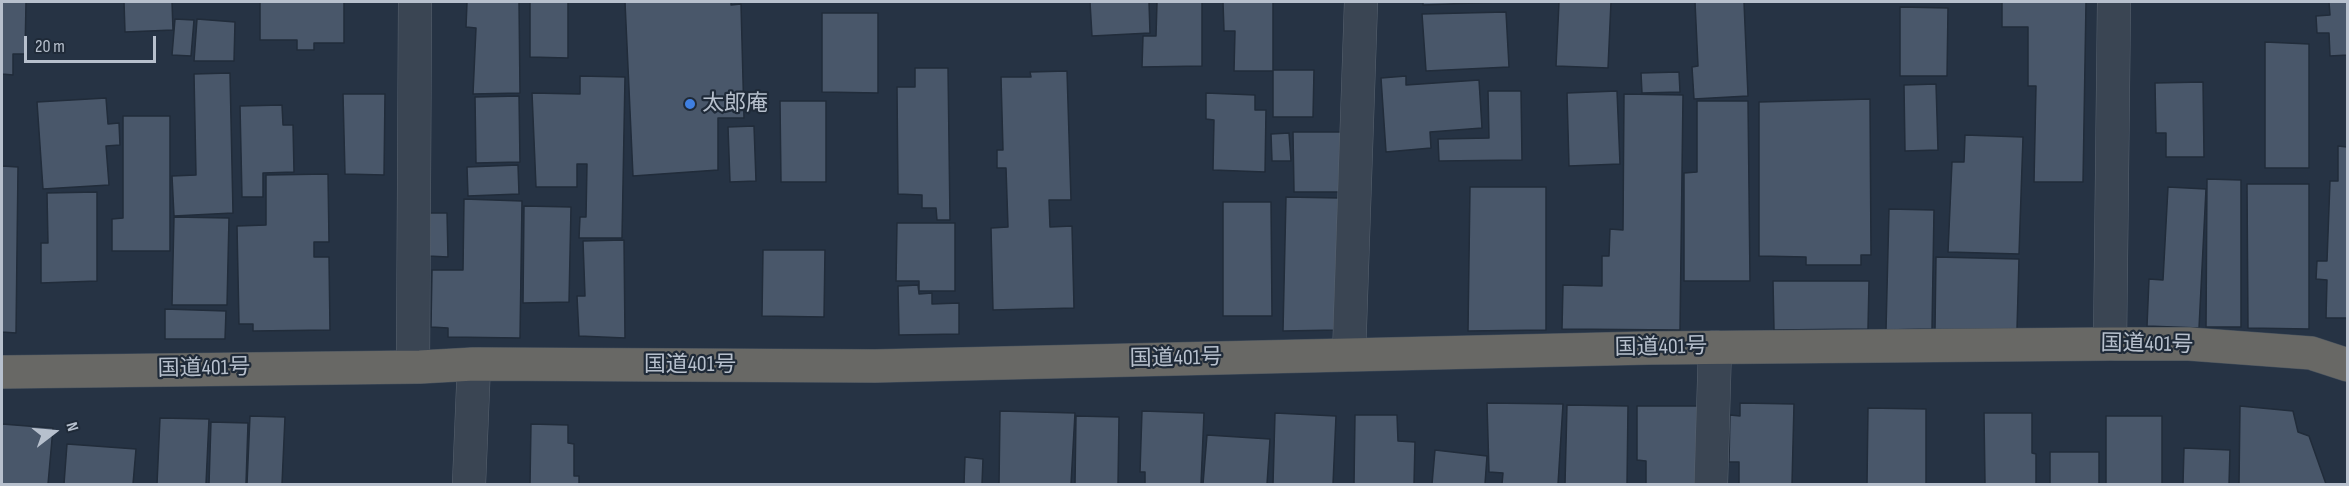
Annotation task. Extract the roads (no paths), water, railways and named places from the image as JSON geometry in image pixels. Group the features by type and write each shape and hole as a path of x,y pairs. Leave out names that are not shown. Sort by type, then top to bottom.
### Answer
{"highway":[{"name":"国道401号","path":"2,372 474,364 875,366 1715,347 2110,344 2189,345 2311,353 2348,364"}],"street":[{"path":"413,366 415,2"},
{"path":"1348,354 1361,2"},
{"path":"2110,344 2114,2"},
{"path":"1711,484 1715,347"},
{"path":"469,484 474,364"}],"place":[{"name":"太郎庵","path":"690,104"}]}
